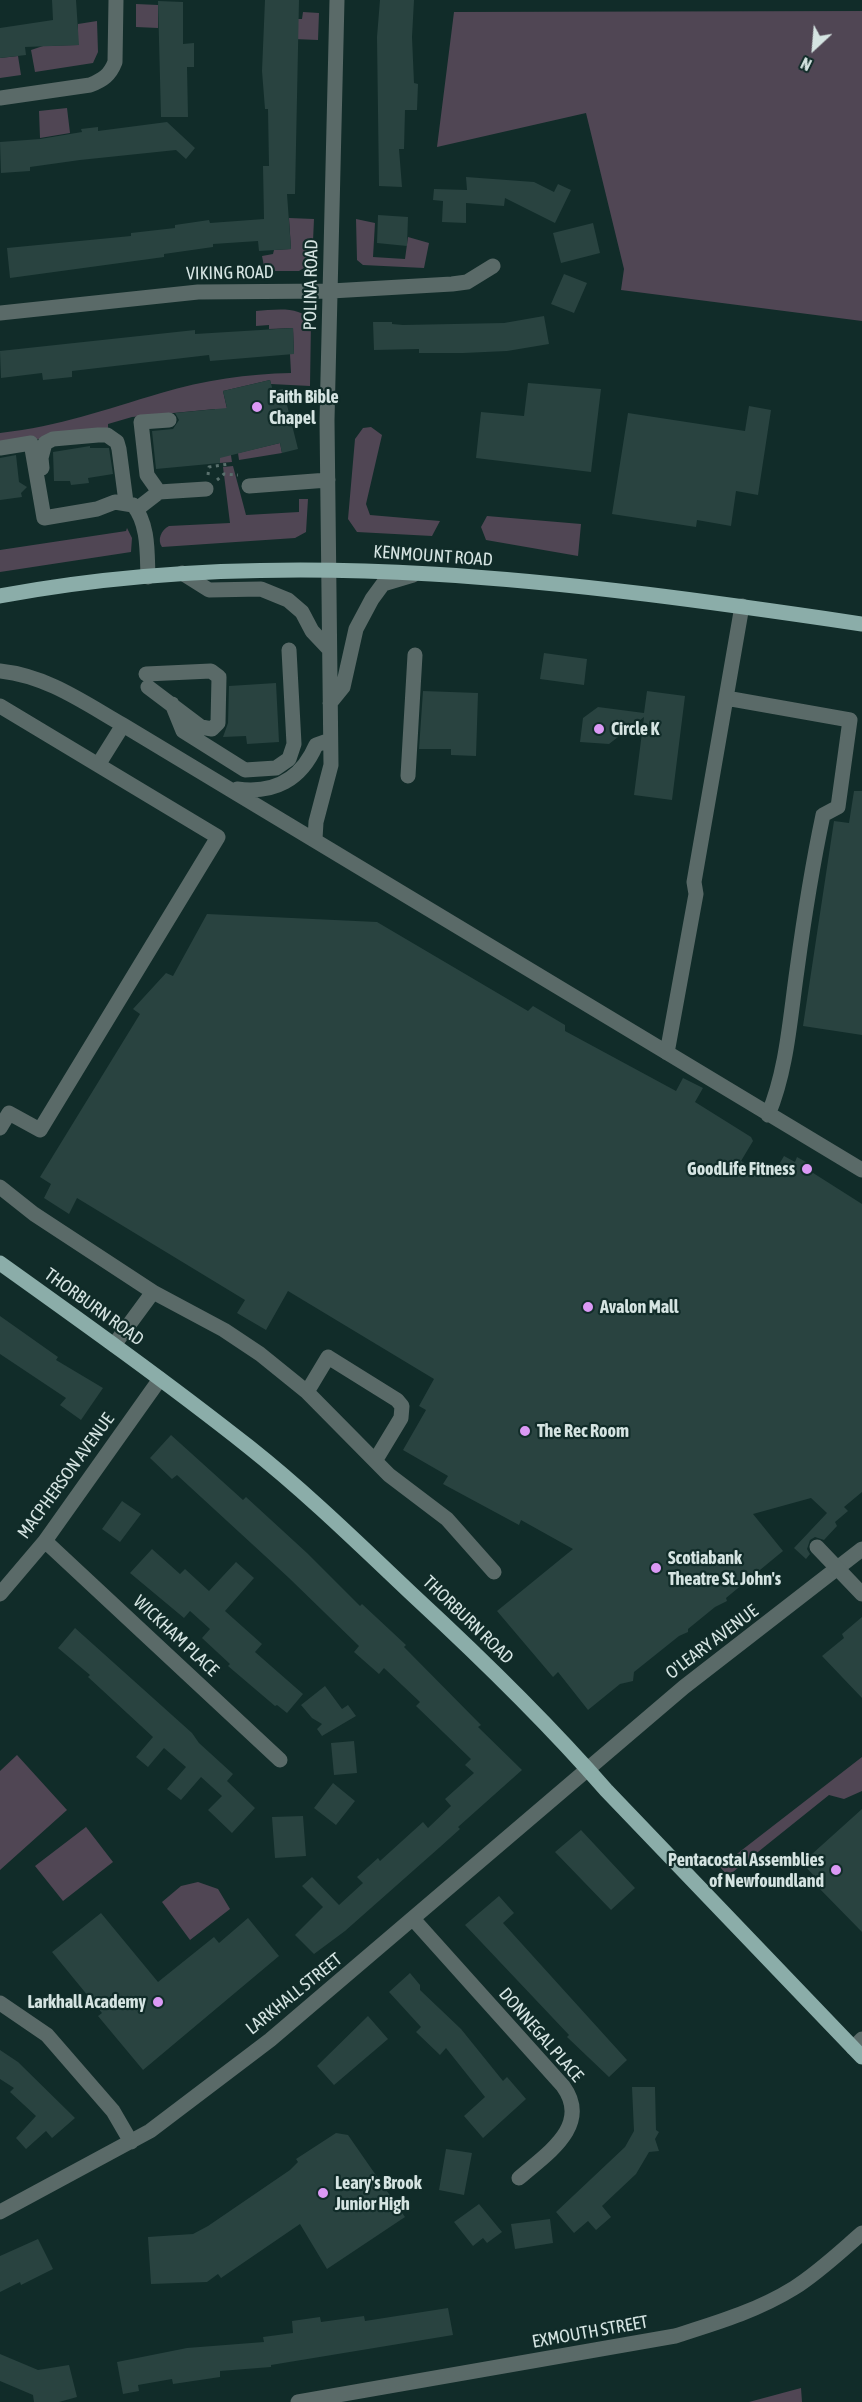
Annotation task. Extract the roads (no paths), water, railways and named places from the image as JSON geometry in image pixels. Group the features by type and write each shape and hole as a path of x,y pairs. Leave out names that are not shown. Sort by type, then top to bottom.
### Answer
{"main road":[{"name":"KENMOUNT ROAD","path":"0,596 182,573 328,570 417,573 605,588 862,624"},
{"name":"THORBURN ROAD","path":"0,1263 160,1379 250,1448 353,1538 485,1662 859,2048"}],"street":[{"path":"0,98 90,85 104,79 112,72 115,62 116,0"},
{"name":"POLINA ROAD","path":"315,839 316,822 331,765 328,480 337,0"},
{"name":"VIKING ROAD","path":"0,313 198,292 331,291 467,282 493,266"},
{"path":"159,492 147,475 141,422 169,420"},
{"path":"51,516 41,458 45,443 52,439 106,435 117,442 132,506 144,530 148,577"},
{"path":"0,448 31,443 44,518 132,506 159,492 206,489"},
{"path":"246,480 328,480"},
{"path":"182,573 209,590 261,589 288,600 302,612 312,631 329,649"},
{"path":"330,703 343,687 356,629 383,584 404,580 417,573"},
{"path":"667,1053 688,947 696,894 694,882 742,606"},
{"path":"172,704 201,727 212,729 218,723 219,677 211,671 147,680 172,704 183,731 244,770 276,768 289,759 294,744 289,650"},
{"path":"408,776 416,655"},
{"path":"0,671 23,674 47,681 315,839 862,1170"},
{"path":"726,698 850,720 838,807 823,815 804,913 788,1037 777,1093 768,1115"},
{"path":"0,706 218,837 40,1130 9,1113 0,1128"},
{"path":"98,765 123,725"},
{"path":"231,789 258,792 278,786 308,763 316,745 330,740"},
{"path":"0,1187 34,1214 153,1292 224,1330 260,1354 308,1392 389,1475 447,1519 494,1572"},
{"path":"114,1345 153,1292"},
{"path":"308,1392 328,1357 397,1400 402,1406 400,1418 375,1461"},
{"name":"MACPHERSON AVENUE","path":"0,1594 45,1541 160,1379"},
{"name":"WICKHAM PLACE","path":"45,1541 280,1760"},
{"path":"817,1547 862,1594"},
{"name":"O'LEARY AVENUE","path":"587,1768 710,1666 759,1632 862,1548"},
{"name":"LARKHALL STREET","path":"0,2212 150,2131 270,2040 414,1920 587,1768"},
{"name":"DONNEGAL PLACE","path":"414,1920 563,2086 572,2101 573,2118 568,2132 519,2178"},
{"path":"0,2003 47,2035 113,2111 131,2142"},
{"name":"EXMOUTH STREET","path":"298,2402 675,2336 731,2318 775,2299 796,2287 862,2233"}],"place":[{"name":"Faith Bible Chapel","path":"257,407"},
{"name":"Circle K","path":"599,729"},
{"name":"GoodLife Fitness","path":"807,1169"},
{"name":"Avalon Mall","path":"588,1307"},
{"name":"The Rec Room","path":"525,1431"},
{"name":"Scotiabank Theatre St. John's","path":"656,1568"},
{"name":"Pentacostal Assemblies of Newfoundland","path":"836,1870"},
{"name":"Larkhall Academy","path":"158,2002"},
{"name":"Leary's Brook Junior High","path":"323,2193"}]}
